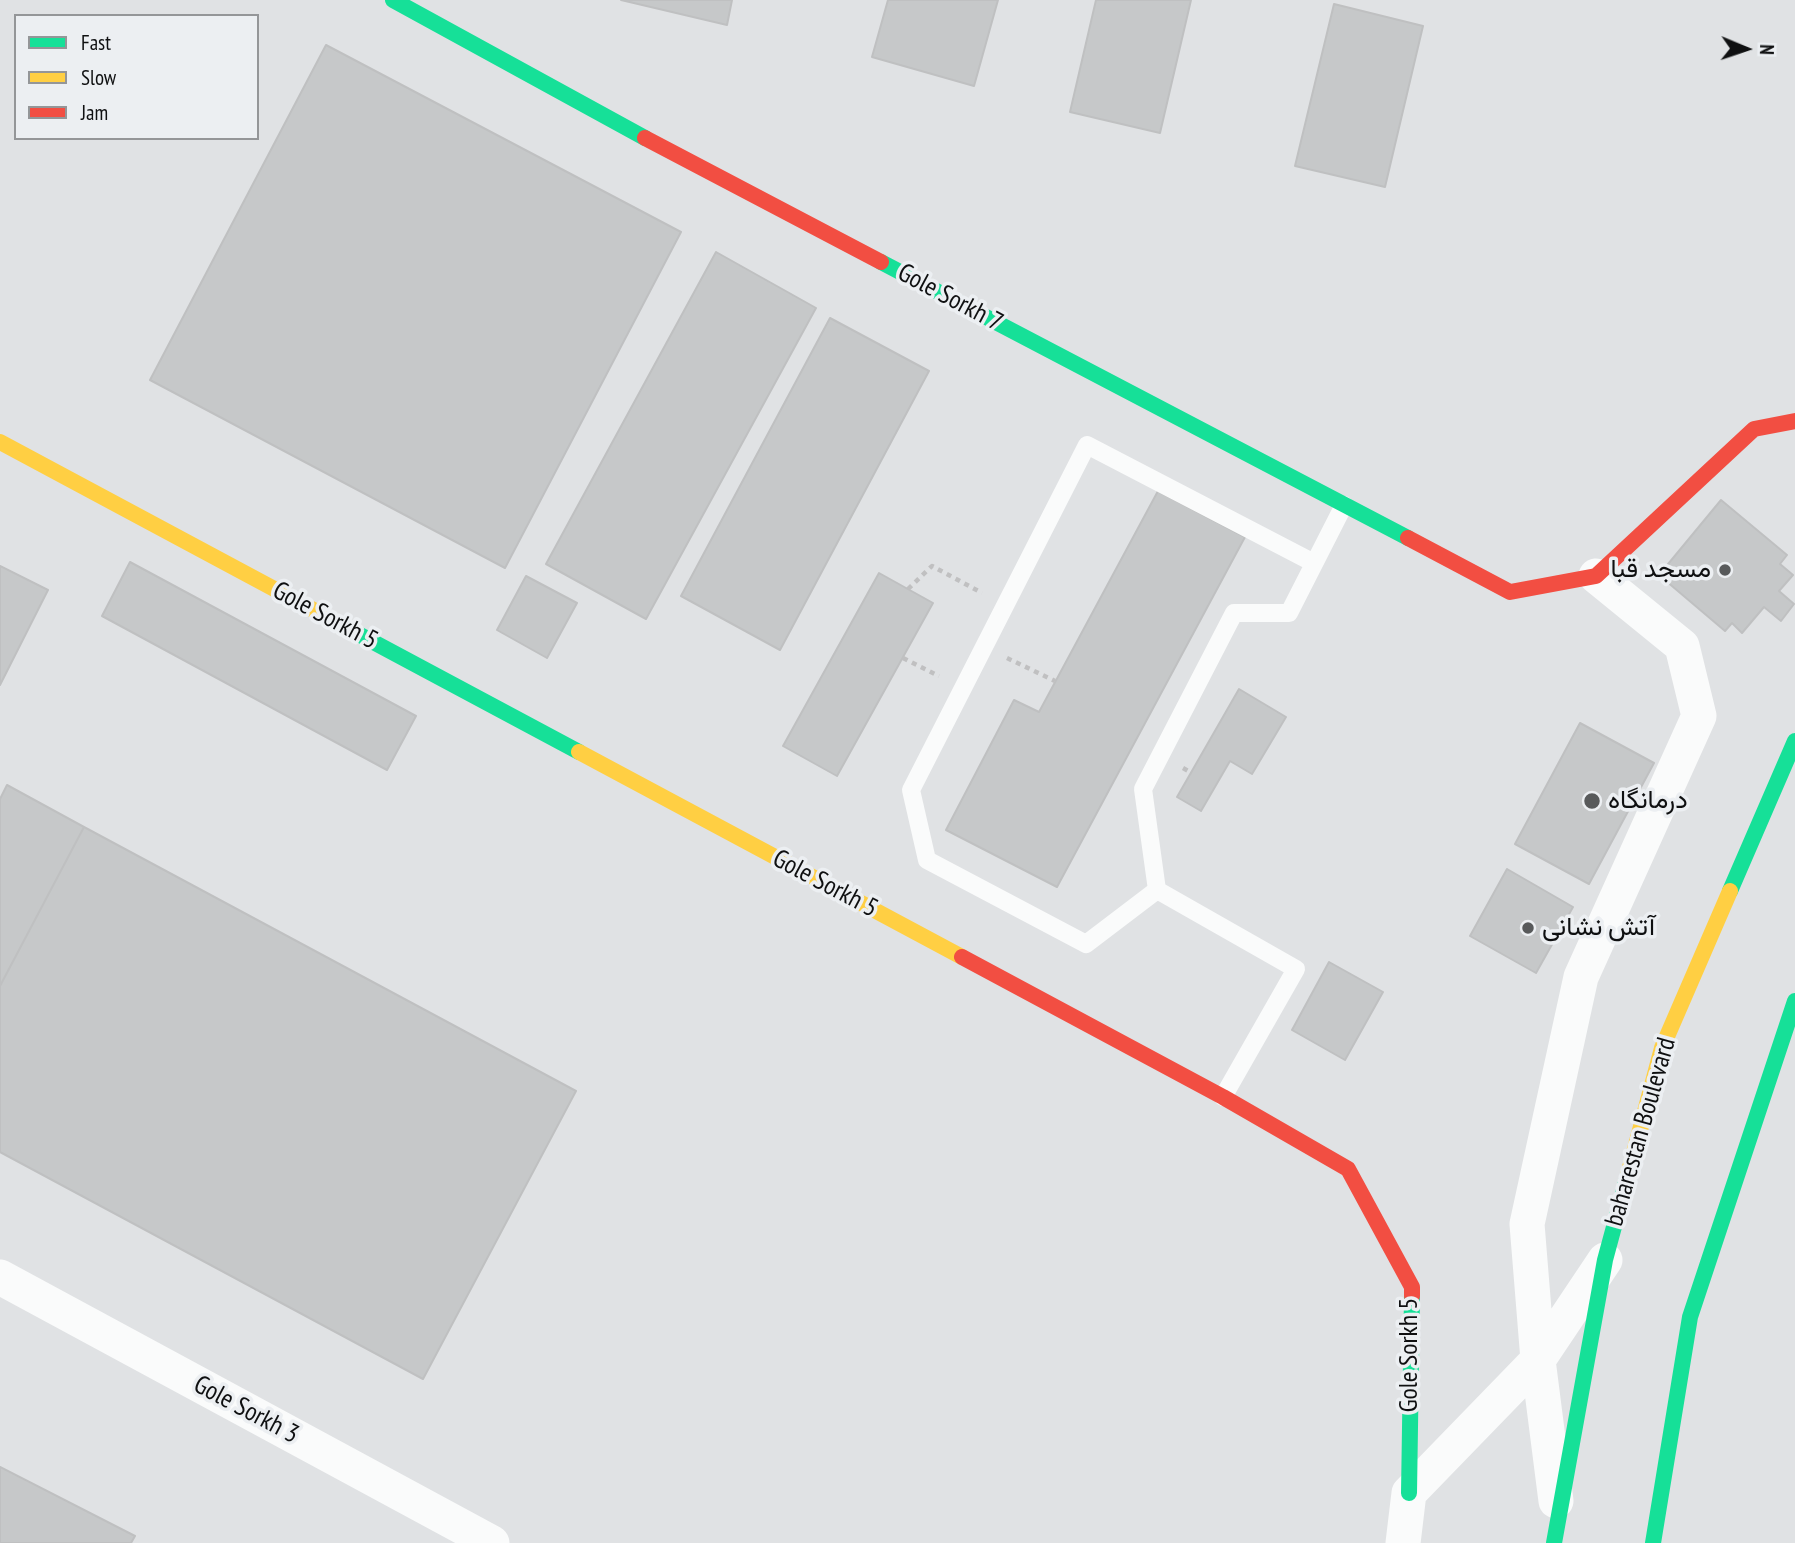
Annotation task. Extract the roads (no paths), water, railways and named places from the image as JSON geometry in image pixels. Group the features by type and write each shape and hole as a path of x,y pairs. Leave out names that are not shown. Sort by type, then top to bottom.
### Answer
{"street":[{"name":"Gole Sorkh 7","path":"393,0 657,145 1510,592 1596,576"},
{"path":"1556,1529 1527,1224 1581,977 1699,716 1682,646 1596,576 1754,429 1795,421"},
{"name":"Gole Sorkh 5","path":"0,442 1223,1097 1348,1169 1412,1287 1409,1493"},
{"name":"baharestan Boulevard","path":"1556,1529 1605,1261 1662,1048 1795,741"},
{"path":"1653,1543 1690,1317 1795,1002"},
{"path":"1403,1543 1409,1493 1538,1360 1605,1261"},
{"name":"Gole Sorkh 3","path":"0,1277 492,1543"}],"lane":[{"path":"1157,890 1086,944 927,860 911,790 1087,445 1314,563"},
{"path":"1157,890 1143,789 1234,613 1289,613 1344,505"},
{"path":"1157,890 1296,969 1223,1097"}],"place":[{"name":"مسجد قبا","path":"1725,570"},
{"name":"درمانگاه","path":"1592,801"},
{"name":"آتش نشانی","path":"1528,928"}]}
